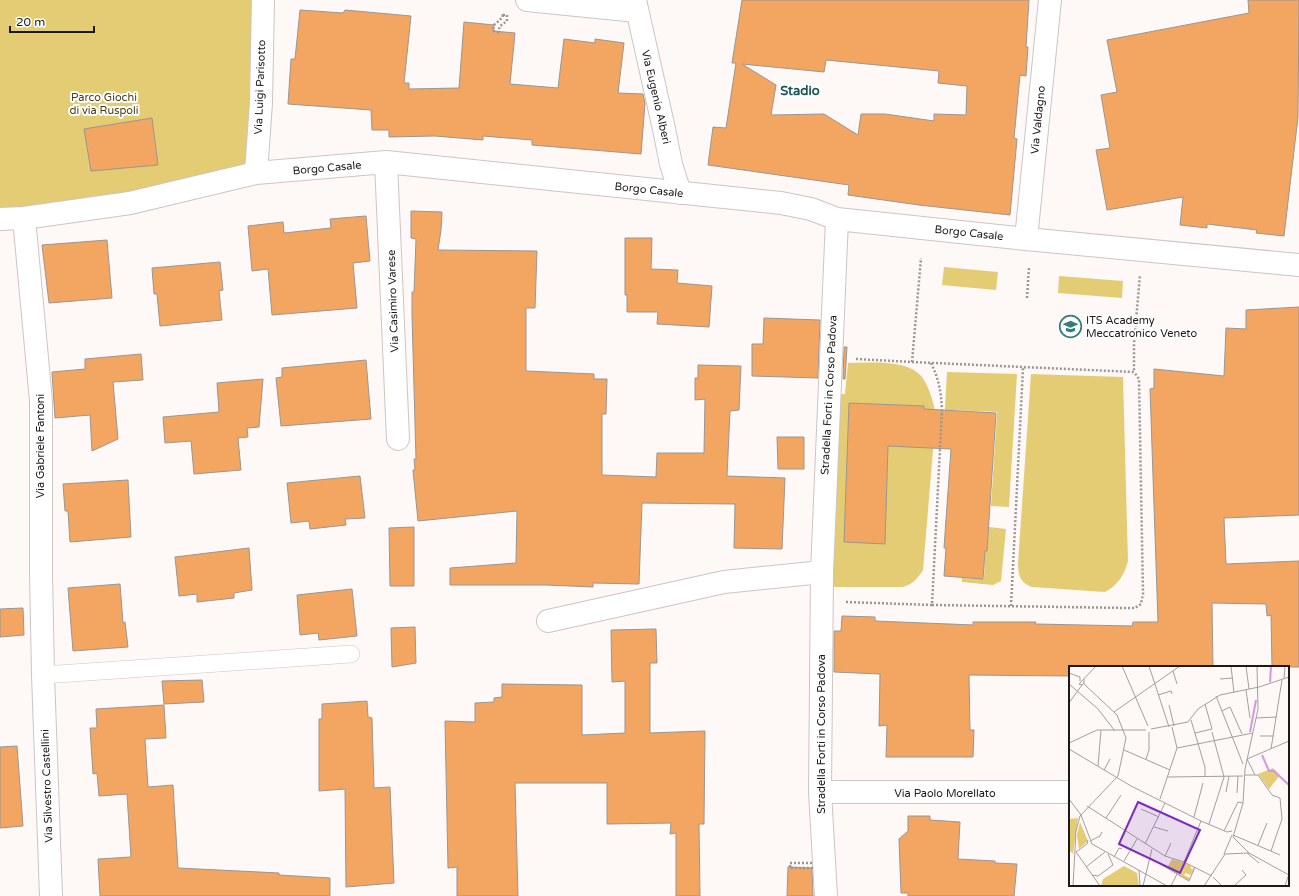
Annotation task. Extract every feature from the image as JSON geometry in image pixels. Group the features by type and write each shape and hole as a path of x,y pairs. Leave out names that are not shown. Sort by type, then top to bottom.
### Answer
{"street":[{"name":"Via Luigi Parisotto","path":"256,174 261,103 263,0"},
{"path":"526,0 636,5"},
{"name":"Via Valdagno","path":"1026,239 1050,0"},
{"name":"Via Eugenio Alberi","path":"636,5 671,164 680,193"},
{"name":"Borgo Casale","path":"0,219 24,218 130,203 256,174 386,162 781,203 811,209 837,218 1026,239 1299,266"},
{"name":"Via Casimiro Varese","path":"386,162 398,439"},
{"name":"Via Gabriele Fantoni","path":"24,218 41,400 41,573 43,675"},
{"name":"Stradella Forti in Corso Padova","path":"826,896 820,792 822,572 837,218"},
{"path":"548,620 724,582 822,572"},
{"name":"Via Silvestro Castellini","path":"43,675 51,896"},
{"name":"Via Paolo Morellato","path":"820,792 1069,792"}],"lane":[{"path":"43,675 351,654"}],"path":[{"path":"503,15 507,15 507,21 500,26 498,32 494,31 494,25 502,18 503,15"},
{"path":"912,362 921,258"},
{"path":"1027,298 1029,267"},
{"path":"845,602 1128,608 1135,608 1141,604 1143,594 1139,379 1134,372 1134,344 1140,275"},
{"path":"855,358 1023,368 1134,372"},
{"path":"931,363 936,373 941,390 942,410 932,605"},
{"path":"1011,606 1023,368"}],"green space":[{"name":"Parco Giochi di via Ruspoli","path":"0,0 262,0 256,173 0,217"},
{"path":"944,267 998,272 996,290 942,285"},
{"path":"1059,276 1123,281 1122,298 1058,293"},
{"path":"848,363 887,363 907,367 916,371 922,377 927,386 936,414 923,570 915,580 903,587 826,587 833,394 845,394"},
{"path":"947,372 1017,374 1009,507 991,506 997,412 953,410 952,415 946,412"},
{"path":"1031,374 1123,377 1128,561 1120,579 1105,592 1032,587 1020,578 1018,563"},
{"path":"989,527 1006,529 1001,581 993,585 962,582 962,578 984,579 985,551 987,551"}],"building":[{"path":"742,0 1029,0 1026,76 1020,75 1014,138 1017,139 1010,215 919,205 848,195 849,185 708,165 713,127 726,128 736,63 732,63","holes":["826,60 939,71 938,83 967,86 966,115 934,114 934,121 885,114 861,114 858,135 824,114 771,115 776,85 742,64 824,72"]},
{"path":"1248,0 1299,0 1298,117 1284,236 1256,233 1257,230 1207,224 1207,228 1180,225 1183,197 1107,210 1096,150 1110,148 1101,95 1117,92 1107,40 1249,13"},
{"path":"300,10 343,13 345,10 411,16 404,83 409,83 409,89 459,88 464,22 494,25 493,31 515,33 510,84 558,88 564,39 595,43 595,39 624,43 618,93 643,94 645,103 641,154 532,145 532,140 483,136 483,140 435,136 389,137 389,130 372,130 371,110 288,104 291,59 295,59"},
{"path":"152,118 158,165 91,171 84,129"},
{"path":"411,211 442,212 438,250 537,251 535,308 526,308 526,371 594,374 594,379 607,379 606,414 602,414 602,475 656,477 657,453 704,453 705,399 695,400 695,378 698,378 698,365 741,366 739,410 730,411 727,476 785,478 782,549 734,548 735,504 642,503 639,584 593,583 593,587 546,585 450,585 450,568 516,563 517,511 418,521 413,470 415,470 414,459 416,459 412,292 414,292 416,239 411,238"},
{"path":"366,216 370,261 353,263 357,308 272,315 268,269 252,271 248,226 283,222 284,233 331,228 330,219"},
{"path":"625,238 652,238 651,269 678,270 677,283 712,286 709,327 657,324 658,312 627,312 627,295 625,295"},
{"path":"107,240 112,298 49,303 42,245"},
{"path":"220,262 223,290 219,291 222,320 160,326 157,294 154,294 152,268"},
{"path":"1299,307 1299,515 1224,518 1226,564 1299,561 1299,667 1272,666 1271,615 1267,616 1266,604 1212,603 1213,666 1069,666 1069,676 969,675 970,730 974,730 973,757 886,757 887,725 879,726 880,674 834,672 834,631 841,631 842,616 875,617 875,621 973,625 973,622 1036,622 1035,624 1132,626 1133,622 1158,622 1150,389 1154,388 1154,369 1224,376 1226,328 1246,329 1246,310"},
{"path":"764,318 820,320 818,378 752,376 752,344 763,344"},
{"path":"844,347 847,347 845,379 843,379"},
{"path":"141,354 143,380 113,382 118,439 92,451 90,415 55,418 52,372 85,369 85,359"},
{"path":"366,360 371,419 281,426 276,378 282,377 282,368"},
{"path":"263,379 259,427 247,428 248,437 238,438 241,470 194,474 191,441 165,443 163,417 219,412 217,383"},
{"path":"849,403 924,406 924,409 996,413 987,551 985,551 983,579 944,576 946,548 944,548 951,449 888,446 885,544 844,542"},
{"path":"777,437 804,437 804,469 778,469"},
{"path":"360,476 365,518 345,519 346,525 310,529 309,521 291,523 287,483"},
{"path":"128,480 131,537 70,542 68,511 65,511 63,484"},
{"path":"414,527 414,586 390,586 389,528"},
{"path":"249,548 252,590 234,593 234,598 197,602 197,594 179,596 175,557"},
{"path":"120,584 123,623 125,622 128,647 73,651 68,588"},
{"path":"352,589 357,636 319,640 318,633 300,635 297,595"},
{"path":"23,608 24,635 0,637 0,609"},
{"path":"415,627 416,663 392,667 391,628"},
{"path":"656,629 657,663 650,663 650,733 705,731 704,824 699,824 700,896 676,896 676,833 670,834 671,823 607,824 607,783 515,783 518,896 457,896 457,867 448,868 445,721 475,722 475,703 494,702 494,698 502,697 502,684 582,685 582,735 625,733 625,681 612,682 611,630"},
{"path":"202,680 204,702 164,704 162,681"},
{"path":"367,701 368,717 372,718 374,788 390,787 394,883 346,887 345,789 319,791 319,719 322,719 322,704"},
{"path":"164,705 166,738 145,739 148,787 173,785 178,868 279,873 279,875 330,878 330,896 100,896 98,859 131,857 127,794 99,796 97,773 93,774 90,728 97,728 96,709"},
{"path":"17,746 23,826 0,828 0,747"},
{"path":"908,816 930,816 930,820 960,822 958,859 1017,864 1014,896 908,896 908,893 901,893 899,839 908,831"},
{"path":"788,867 812,868 813,896 787,896"}],"place":[{"name":"ITS Academy Meccatronico Veneto","path":"1071,326"}],"district":[{"name":"Stadio","path":"800,91"}]}
